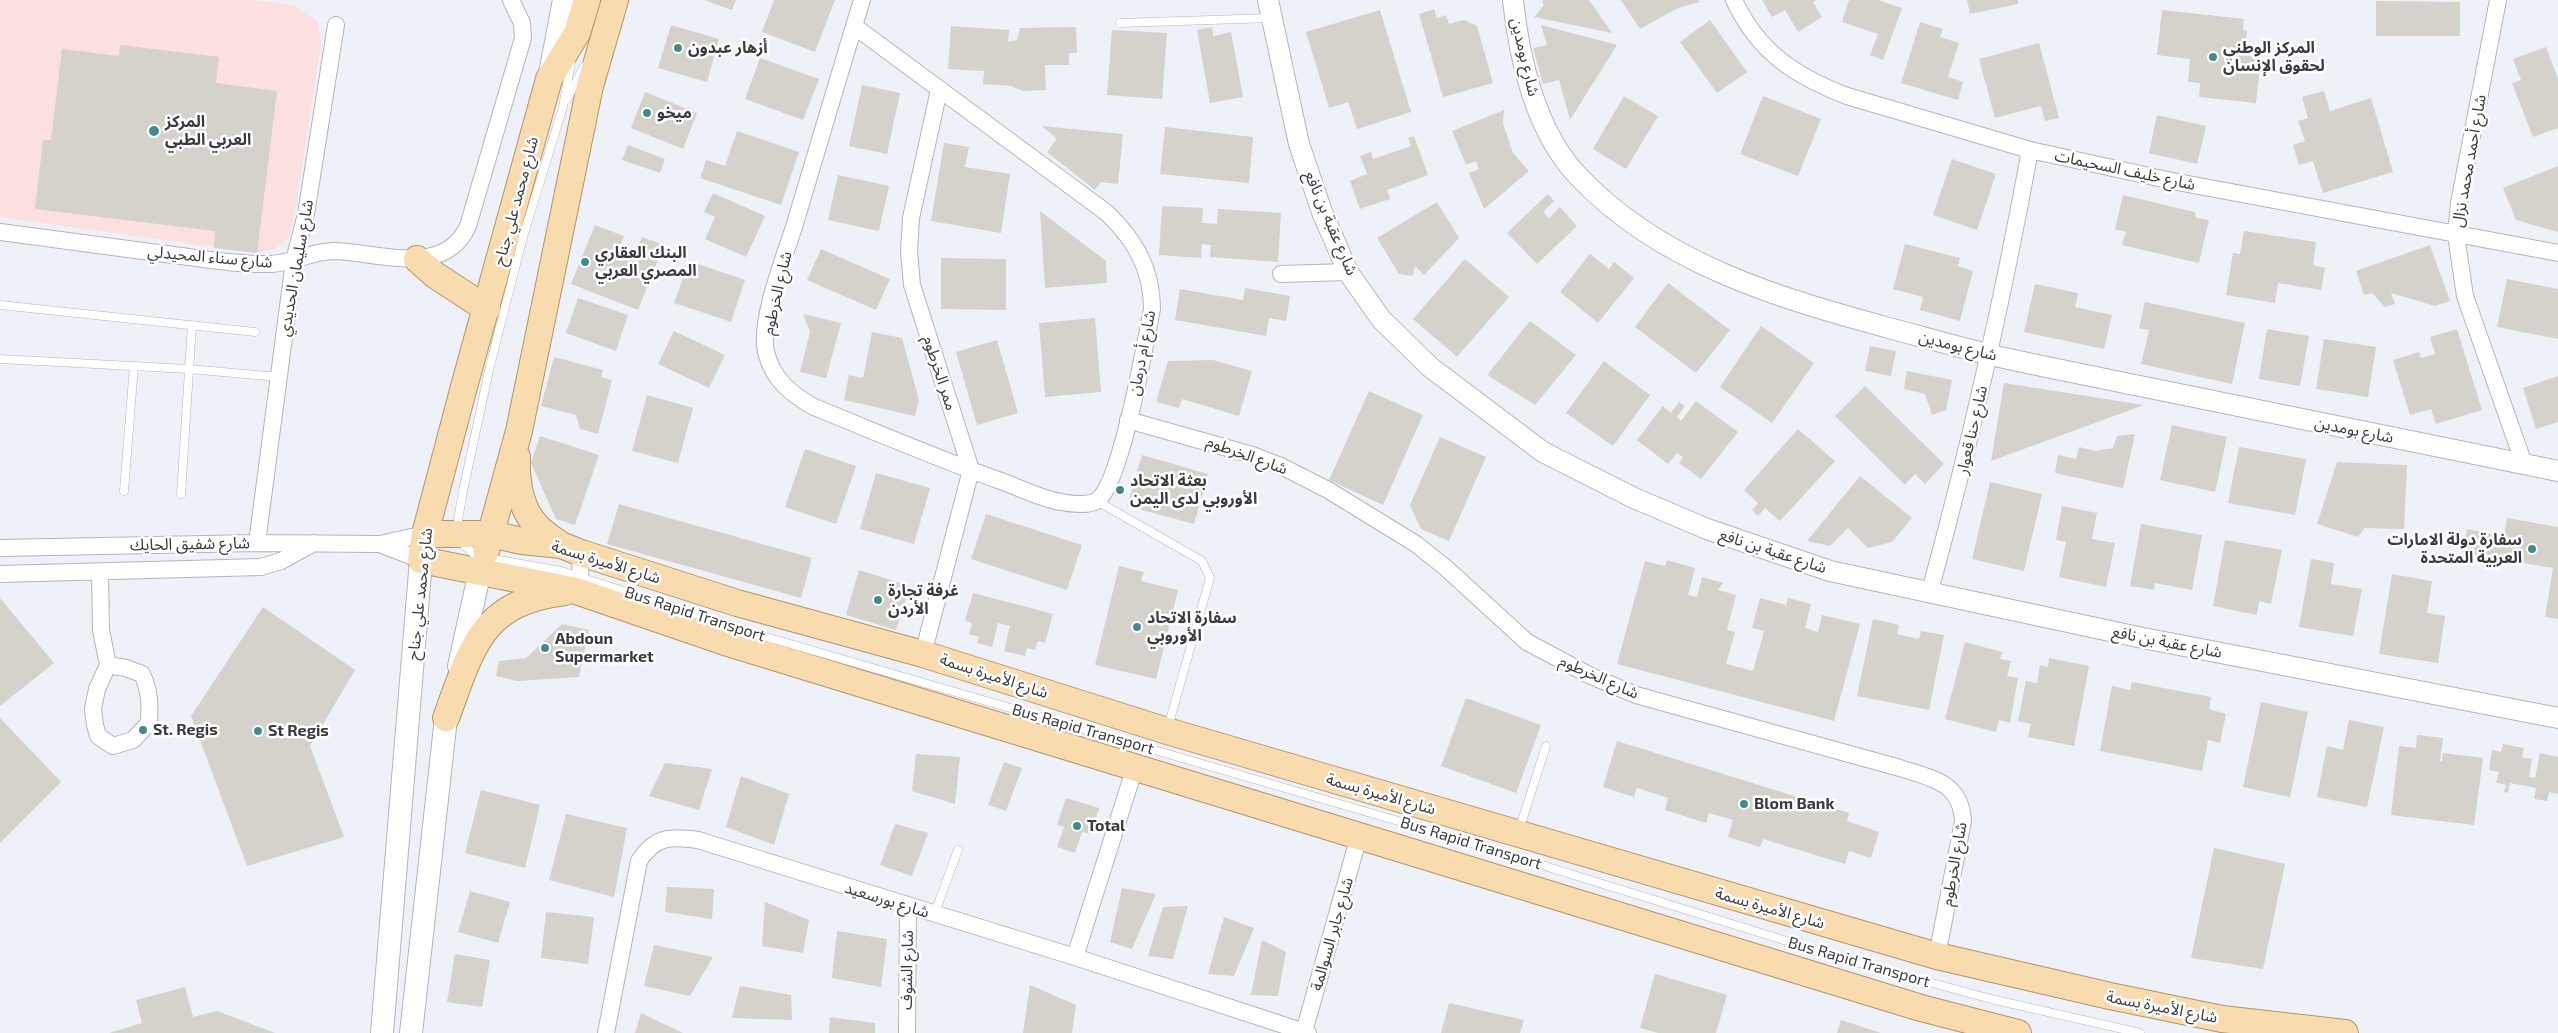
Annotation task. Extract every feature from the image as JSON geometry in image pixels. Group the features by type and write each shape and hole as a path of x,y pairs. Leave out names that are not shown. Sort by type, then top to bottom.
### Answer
{"main road":[{"name":"شارع محمد علي جناح","path":"382,1033 421,560 425,534 549,80 564,0"},
{"name":"شارع محمد علي جناح","path":"549,80 577,32 587,0"},
{"path":"411,1033 446,718 485,555 519,431 590,86 618,5"},
{"path":"417,259 435,275 487,309"},
{"path":"446,718 472,649 484,629 518,604 543,595 575,566 536,526 527,513 517,471 519,431"},
{"name":"شارع الأميرة بسمة","path":"425,534 459,535 485,555"},
{"name":"شارع الأميرة بسمة","path":"485,555 522,541 725,642 1921,1008 2018,1033"},
{"name":"شارع الأميرة بسمة","path":"421,560 485,555 575,566 738,602 923,654 1167,731 1936,956 2110,996 2221,1026 2345,1033"}],"street":[{"name":"شارع سناء المحيدلي","path":"0,232 202,258 271,264 294,261 315,253 332,251 417,259 441,254 451,249 462,238 468,226 523,38 522,23 511,0"},
{"name":"شارع الخرطوم","path":"862,0 768,314 765,335 766,351 771,367 781,384 801,400 814,407 971,470"},
{"name":"شارع بومدين","path":"1513,0 1523,64 1533,97 1551,137 1576,175 1611,206 1669,248 1742,281 1811,307 1989,355 2558,471"},
{"name":"شارع خليف السحيمات","path":"1734,0 1749,27 1778,61 1818,85 1847,96 2030,150 2172,180 2456,235 2558,252"},
{"name":"شارع أحمد محمد نزال","path":"2498,0 2459,203 2456,235 2466,296 2524,464"},
{"name":"شارع عقبة بن نافع","path":"1271,9 1299,144 1322,212 1348,272 1381,318 1430,367 1543,452 1634,498 1707,529 1830,571 2138,637 2558,718"},
{"name":"شارع سليمان الحديدي","path":"257,543 294,261 306,214 336,25"},
{"name":"شارع أم درمان","path":"854,26 1107,213 1126,232 1138,250 1152,291 1152,309 1128,420 1114,474 1107,490 1097,501"},
{"name":"ممر الخرطوم","path":"939,90 911,218 909,252 912,285 971,470"},
{"name":"شارع حنا قعوار","path":"1930,591 1958,488 1989,355 2012,251 2030,150"},
{"path":"1281,274 1348,272"},
{"name":"شارع الخرطوم","path":"1128,420 1252,455 1283,467 1328,490 1416,544 1446,568 1527,642 1591,676 1636,696 1900,768 1937,781 1953,791 1959,799 1963,821 1936,956"},
{"path":"923,654 971,470 1060,502 1082,504 1097,501"},
{"name":"شارع شفيق الحايك","path":"0,548 316,542 380,544 425,534"},
{"path":"0,574 100,573 261,567 282,560 316,542"},
{"name":"شارع شفيق الحايك","path":"380,544 421,560"},
{"path":"100,573 101,630 108,665 97,688 94,709 98,736 113,746 132,740 149,723 150,698 149,688 142,674 126,668 108,665"},
{"path":"1075,957 1135,767"},
{"name":"شارع جابر السوالمة","path":"1306,1032 1359,836"},
{"name":"شارع بورسعيد","path":"606,1033 640,860 648,848 660,840 679,837 698,840 908,907 1075,957 1306,1032"},
{"name":"شارع الشوف","path":"907,1033 908,907"}],"lane":[{"path":"563,107 618,5"},
{"path":"1120,23 1271,9"},
{"path":"459,535 458,520 463,491 490,366 523,237 563,107 577,32"},
{"path":"0,305 255,332"},
{"path":"181,494 192,325"},
{"path":"0,359 189,369 279,377"},
{"path":"124,491 134,366"},
{"path":"1097,501 1202,561 1210,578 1167,731"},
{"name":"Bus Rapid Transport","path":"575,566 773,639 977,700 1419,827 1848,960 1991,999 2140,1033"},
{"path":"1517,834 1546,746"},
{"path":"934,915 958,850"}],"shaded area":[{"name":"المركز العربي الطبي","path":"0,0 251,0 295,5 318,22 321,44 294,219 289,237 275,249 257,253 0,217"}],"building":[{"path":"704,0 736,0 732,10"},
{"path":"774,0 835,0 815,52 762,32"},
{"path":"1543,0 1589,0 1612,33 1534,17 1545,4 1543,5"},
{"path":"1621,0 1699,0 1700,2 1678,8 1640,29"},
{"path":"1762,0 1817,0 1813,2 1822,17 1798,32 1785,10 1772,17"},
{"path":"1849,0 1878,0 1902,8 1883,60 1870,55 1878,34 1842,22"},
{"path":"1967,0 2018,0 2018,4 1970,14"},
{"path":"2376,1 2460,2 2460,36 2376,36"},
{"path":"1434,9 1437,18 1446,15 1449,24 1464,20 1477,26 1493,83 1443,97 1419,14"},
{"path":"1380,10 1411,112 1357,129 1348,102 1329,108 1306,32"},
{"name":"المركز الوطني لحقوق الإنسان","path":"2162,10 2244,19 2243,30 2247,31 2246,43 2251,44 2249,56 2261,58 2256,103 2199,97 2200,83 2188,82 2190,59 2157,55"},
{"path":"1710,20 1747,72 1717,93 1680,42"},
{"path":"1920,22 1943,29 1940,37 1959,43 1948,77 1963,82 1958,100 1901,83"},
{"path":"671,25 719,39 707,82 658,68"},
{"path":"1541,25 1617,45 1570,120 1559,80 1543,84 1533,48 1547,45"},
{"path":"951,26 1009,30 1008,42 1017,40 1020,28 1076,27 1077,53 1069,53 1069,65 1045,65 1046,90 1023,91 1011,86 983,84 984,71 948,69"},
{"path":"1212,27 1213,36 1231,32 1243,97 1210,103 1197,30"},
{"path":"1112,30 1167,33 1162,99 1107,95"},
{"path":"2039,43 2059,118 2045,121 2041,106 1995,118 1979,59"},
{"path":"120,45 219,57 216,83 277,91 257,253 214,248 215,231 35,209 43,140 51,140 62,49 119,56"},
{"path":"2546,47 2558,79 2558,128 2533,137 2512,83 2521,80 2513,59"},
{"path":"760,58 819,79 803,120 745,99"},
{"path":"862,85 900,93 887,154 849,146"},
{"path":"2324,91 2330,111 2371,98 2393,172 2323,193 2313,161 2299,165 2293,145 2305,141 2298,121 2308,118 2302,97"},
{"path":"645,92 697,113 683,149 631,128"},
{"path":"1624,96 1658,116 1626,169 1593,149"},
{"path":"1763,96 1821,119 1798,176 1740,154"},
{"path":"1504,110 1503,124 1513,153 1529,171 1484,209 1469,173 1479,169 1476,161 1466,165 1452,131"},
{"path":"2157,115 2206,126 2197,164 2149,153"},
{"path":"1042,126 1123,134 1118,184 1101,182 1095,190 1047,152 1057,139"},
{"path":"1165,127 1253,137 1249,183 1160,174"},
{"path":"737,131 799,152 781,205 700,178 706,160 725,166"},
{"path":"1414,136 1428,175 1387,190 1390,199 1360,209 1350,181 1367,174 1360,156 1371,152 1373,159 1411,146 1408,138"},
{"path":"944,143 969,147 965,167 1010,174 1001,233 931,221"},
{"path":"628,145 665,159 660,173 622,160"},
{"path":"1952,159 1996,174 1977,230 1933,215"},
{"path":"2558,166 2558,232 2516,220 2503,188"},
{"path":"838,175 889,186 879,231 828,220"},
{"path":"713,193 765,216 746,257 705,239 715,217 704,212"},
{"path":"1548,194 1554,201 1543,212 1549,218 1560,207 1577,226 1537,264 1507,233"},
{"path":"2123,195 2195,212 2196,218 2209,220 2199,263 2122,245 2126,232 2115,229"},
{"path":"1437,202 1459,238 1424,275 1415,266 1413,276 1399,274 1377,238"},
{"path":"1162,206 1203,208 1202,223 1217,224 1218,209 1281,213 1278,262 1210,257 1211,245 1202,244 1201,258 1159,255"},
{"path":"1040,211 1106,261 1107,283 1045,288"},
{"path":"595,225 624,236 617,253 633,259 642,237 664,245 638,310 571,284"},
{"path":"2244,231 2316,242 2313,265 2325,268 2321,290 2278,283 2275,303 2226,295 2233,253 2240,254"},
{"path":"1905,244 1960,258 1958,266 1973,271 1960,321 1920,310 1923,297 1893,289"},
{"path":"2430,245 2450,301 2435,306 2391,293 2395,304 2385,307 2372,293 2364,295 2356,271"},
{"path":"821,249 890,279 876,310 807,280"},
{"path":"1590,254 1609,269 1614,262 1634,278 1598,323 1560,292"},
{"path":"941,258 1006,259 1006,310 941,309"},
{"path":"1465,259 1509,297 1457,357 1413,319"},
{"path":"689,261 745,280 731,322 674,303"},
{"path":"2507,279 2558,289 2558,339 2497,327"},
{"path":"1668,283 1730,330 1696,373 1635,327"},
{"path":"2035,284 2078,293 2075,307 2112,315 2104,349 2024,332"},
{"path":"1245,288 1290,296 1286,321 1269,318 1266,336 1175,320 1180,289 1243,300"},
{"path":"578,298 628,315 616,351 566,333"},
{"path":"2145,302 2245,323 2232,384 2141,364 2149,330 2139,328"},
{"path":"803,314 841,323 826,378 800,372 810,332"},
{"path":"1095,318 1101,392 1045,397 1039,323"},
{"path":"1530,321 1576,355 1535,405 1487,375"},
{"path":"1761,326 1814,363 1772,423 1720,387"},
{"path":"2267,329 2309,336 2300,386 2259,379"},
{"path":"2457,329 2482,410 2436,424 2431,409 2410,415 2393,360 2419,352 2421,358 2435,354 2430,337"},
{"path":"674,331 725,355 709,388 658,364"},
{"path":"872,332 902,338 919,400 915,416 844,400 849,375 863,378"},
{"path":"2324,339 2376,347 2368,397 2316,389"},
{"path":"997,340 1018,413 977,425 956,352"},
{"path":"1870,346 1896,351 1891,376 1865,371"},
{"path":"554,357 603,370 601,377 612,380 598,434 580,429 576,415 541,406"},
{"path":"1213,360 1252,371 1239,416 1182,399 1179,408 1156,402 1168,361"},
{"path":"1604,361 1650,395 1613,446 1566,413"},
{"path":"1907,371 1952,380 1946,410 1932,415 1925,394 1904,389"},
{"path":"2558,376 2558,422 2536,429 2523,388"},
{"path":"2004,383 2144,405 1991,461"},
{"path":"1865,386 1944,464 1925,484 1915,474 1905,485 1835,416"},
{"path":"1369,391 1423,415 1383,505 1329,480"},
{"path":"647,395 693,408 678,463 632,451"},
{"path":"1696,401 1738,432 1701,479 1679,463 1683,457 1677,453 1668,464 1637,440 1663,406 1671,413 1679,402 1685,406 1677,417 1681,421"},
{"path":"2172,425 2227,437 2215,492 2160,480"},
{"path":"1798,429 1835,461 1780,521 1765,508 1758,516 1752,510 1758,503 1744,490"},
{"path":"2135,434 2123,488 2055,473 2058,455 2076,459 2079,447 2095,451 2113,448 2117,436"},
{"path":"540,436 599,455 575,525 556,519 531,463"},
{"path":"1440,437 1486,457 1449,541 1421,529 1410,505"},
{"path":"2239,447 2306,459 2295,515 2228,503"},
{"path":"805,449 856,466 836,524 785,507"},
{"path":"1142,455 1208,474 1194,524 1127,506"},
{"path":"2337,462 2407,465 2404,529 2365,528 2358,537 2317,524"},
{"path":"876,473 930,488 914,544 860,529"},
{"path":"1860,476 1912,518 1892,542 1868,548 1848,528 1830,546 1807,541"},
{"path":"1990,482 2042,494 2024,571 1972,559"},
{"path":"619,504 812,558 801,598 607,544"},
{"path":"2062,506 2097,513 2092,539 2115,543 2106,587 2059,577 2066,542 2056,540"},
{"path":"986,514 1082,545 1067,590 971,559"},
{"path":"2507,518 2558,527 2558,619 2545,617 2553,568 2463,553 2467,529 2504,536"},
{"path":"2141,524 2202,535 2192,590 2155,583 2154,590 2130,586"},
{"path":"2225,540 2282,550 2271,604 2259,601 2257,615 2213,606"},
{"path":"2311,559 2334,563 2331,584 2362,589 2353,636 2299,627"},
{"path":"1667,560 1695,568 1688,595 1697,597 1702,577 1723,583 1718,590 1736,595 1727,630 1735,632 1726,664 1753,671 1764,631 1752,628 1760,598 1786,605 1788,598 1811,604 1805,628 1818,632 1822,615 1860,624 1834,721 1617,664 1645,561 1665,566"},
{"name":"سفارة الاتحاد الأوروبي","path":"1119,566 1144,572 1141,581 1178,590 1156,679 1095,665"},
{"name":"غرفة تجارة الأردن","path":"859,570 910,586 896,630 846,615"},
{"path":"2392,574 2432,581 2427,613 2445,616 2438,663 2379,654"},
{"path":"973,593 1053,614 1045,643 1038,641 1035,650 1027,648 1025,656 1004,651 1010,626 998,623 992,647 977,643 979,637 969,634 972,624 965,620"},
{"path":"0,598 54,663 0,706"},
{"name":"St Regis","path":"263,607 355,670 310,746 344,837 247,866 191,716"},
{"path":"1873,619 1899,625 1897,634 1919,639 1921,631 1944,635 1929,710 1857,696"},
{"path":"562,624 589,630 579,677 517,681 496,676 499,661 526,658"},
{"path":"1965,642 2002,652 2000,659 2011,661 2007,676 2018,678 2010,723 1999,720 1996,732 1945,719"},
{"path":"2049,658 2089,666 2074,746 2028,737 2031,724 2018,721 2026,681 2037,683 2040,665 2048,667"},
{"path":"2132,682 2211,697 2209,709 2226,714 2220,743 2208,740 2202,771 2100,751 2112,686 2130,690"},
{"path":"1466,698 1541,725 1516,793 1441,766"},
{"path":"2261,702 2308,712 2290,797 2243,787"},
{"path":"0,718 61,782 0,843"},
{"path":"2349,720 2384,727 2367,807 2317,797 2327,746 2343,750"},
{"path":"2417,735 2443,738 2440,761 2442,761 2443,753 2483,758 2474,825 2391,815 2399,746 2416,748"},
{"name":"Blom Bank","path":"1617,741 1849,813 1847,821 1879,832 1871,858 1849,851 1845,864 1763,839 1760,847 1728,837 1733,820 1709,813 1706,823 1665,810 1668,798 1637,788 1634,797 1603,787"},
{"path":"2503,744 2524,748 2522,757 2532,759 2529,777 2535,778 2540,753 2558,757 2558,794 2549,792 2547,801 2534,799 2536,788 2510,783 2508,793 2504,792 2506,785 2496,783 2499,772 2489,770 2492,750 2501,752"},
{"path":"916,754 960,757 955,804 912,791"},
{"path":"1004,762 1022,768 1006,811 988,805"},
{"path":"665,763 712,769 699,810 649,796"},
{"path":"741,776 789,794 774,845 726,827"},
{"path":"481,790 540,805 525,868 465,853"},
{"name":"Total","path":"1066,798 1099,808 1091,834 1082,832 1075,853 1057,847 1064,827 1057,825"},
{"path":"566,814 627,828 614,897 549,880"},
{"path":"895,824 928,833 912,876 880,865"},
{"path":"2214,848 2285,864 2263,969 2191,958"},
{"path":"667,887 714,889 712,919 665,912"},
{"path":"1122,888 1156,894 1132,949 1110,942"},
{"path":"470,891 510,902 498,943 458,932"},
{"path":"765,902 809,920 803,953 762,946"},
{"path":"1188,906 1173,959 1148,956 1163,907"},
{"path":"546,912 594,917 588,964 541,958"},
{"path":"1224,917 1254,928 1234,976 1208,974"},
{"path":"837,931 887,939 881,987 832,978"},
{"path":"1262,940 1286,952 1278,996 1251,995"},
{"path":"654,945 713,957 690,996 644,986"},
{"path":"455,954 490,960 482,1007 447,1002"},
{"path":"1655,974 1727,995 1716,1033 1658,1033 1640,1028"},
{"path":"1030,985 1076,1005 1072,1033 1023,1033"},
{"path":"740,986 791,995 792,1020 732,1018"},
{"path":"185,987 193,1017 217,1011 275,1033 109,1033 142,1023 136,1000"},
{"path":"1449,1003 1524,1020 1520,1033 1441,1033"},
{"path":"641,1013 683,1033 635,1033"},
{"path":"830,1017 875,1023 875,1033 829,1033"},
{"path":"1841,1020 1881,1033 1837,1033"}],"place":[{"name":"أزهار عبدون","path":"678,48"},
{"name":"المركز الوطني لحقوق الإنسان","path":"2213,57"},
{"name":"ميخو","path":"647,113"},
{"name":"المركز العربي الطبي","path":"154,131"},
{"name":"البنك العقاري المصري العربي","path":"585,262"},
{"name":"بعثة الاتحاد الأوروبي لدى اليمن","path":"1120,490"},
{"name":"سفارة دولة الامارات العربية المتحدة","path":"2532,549"},
{"name":"غرفة تجارة الأردن","path":"878,600"},
{"name":"سفارة الاتحاد الأوروبي","path":"1137,627"},
{"name":"Abdoun Supermarket","path":"545,648"},
{"name":"St. Regis","path":"143,730"},
{"name":"St Regis","path":"258,731"},
{"name":"Blom Bank","path":"1744,804"},
{"name":"Total","path":"1077,826"}]}
